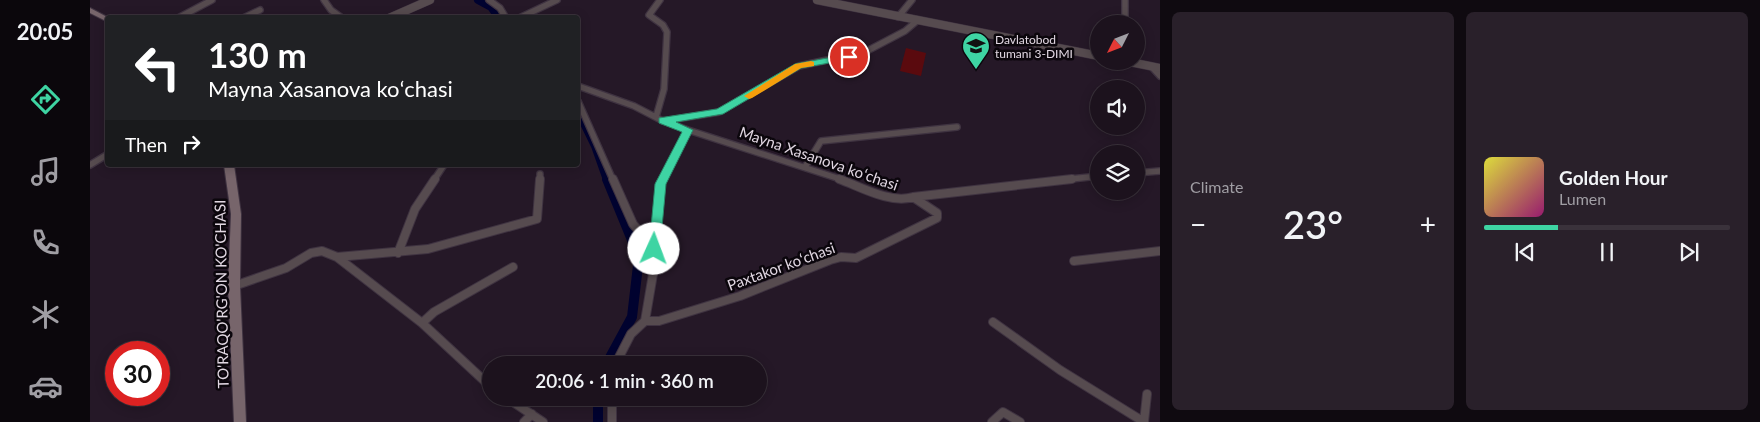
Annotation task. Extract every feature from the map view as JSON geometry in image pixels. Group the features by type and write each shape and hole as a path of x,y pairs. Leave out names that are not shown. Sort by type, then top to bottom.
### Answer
{"main road":[{"path":"90,10 105,18"},
{"name":"TO'RAQO'RG'ON KO'CHASI","path":"230,167 236,214 234,286 237,420"}],"street":[{"path":"184,15 212,0"},
{"path":"324,0 331,10 338,15"},
{"path":"396,15 430,0"},
{"path":"489,0 500,8 504,15"},
{"path":"525,15 557,0"},
{"path":"656,117 664,89 667,32 663,25 650,15 660,0"},
{"path":"817,0 1090,54"},
{"path":"898,17 912,0"},
{"path":"1125,0 1125,15"},
{"path":"249,15 260,10"},
{"name":"Mayna Xasanova koʻchasi","path":"663,121 719,112 799,66 865,52 905,30 918,20"},
{"path":"1145,65 1160,68"},
{"path":"1150,66 1160,76"},
{"name":"Mayna Xasanova koʻchasi","path":"580,87 608,96 663,121 730,142 760,154 805,167 890,197 903,200 912,197"},
{"path":"580,105 633,224 654,249"},
{"path":"805,167 821,141 957,127"},
{"path":"620,356 631,334 645,321 653,274 660,184 688,130"},
{"path":"90,165 105,156"},
{"path":"398,253 415,209 443,167"},
{"path":"1145,172 1160,171"},
{"path":"337,257 376,252 398,253 428,248 537,219 540,174"},
{"path":"912,197 1090,177"},
{"name":"Paxtakor koʻchasi","path":"645,321 660,320 740,296 830,260 841,257 856,258 937,218 937,213 912,197"},
{"path":"234,286 286,268 311,253 322,251 337,257 422,323 482,380"},
{"path":"1074,261 1160,251"},
{"path":"422,323 434,312 513,267"},
{"path":"993,322 1060,370 1144,422 1147,394"},
{"path":"520,406 543,422"},
{"path":"612,406 612,422"},
{"path":"992,422 1003,412 1020,422"},
{"path":"524,422 532,414"}],"shaded area":[{"path":"906,48 926,53 921,76 900,71"}],"waterway":[{"path":"478,0 491,7 497,15"},
{"path":"580,115 595,146 607,180"},
{"path":"607,179 639,257 632,317 611,356"},
{"path":"598,406 598,422"}],"slow traffic":[{"path":"749,96 799,66 811,64"}],"place":[{"name":"Davlatobod tumani 3-DIMI","path":"976,70"}],"route":[{"path":"654,249 660,184 676,158 688,130 663,121 719,112 799,66 849,57"}]}
